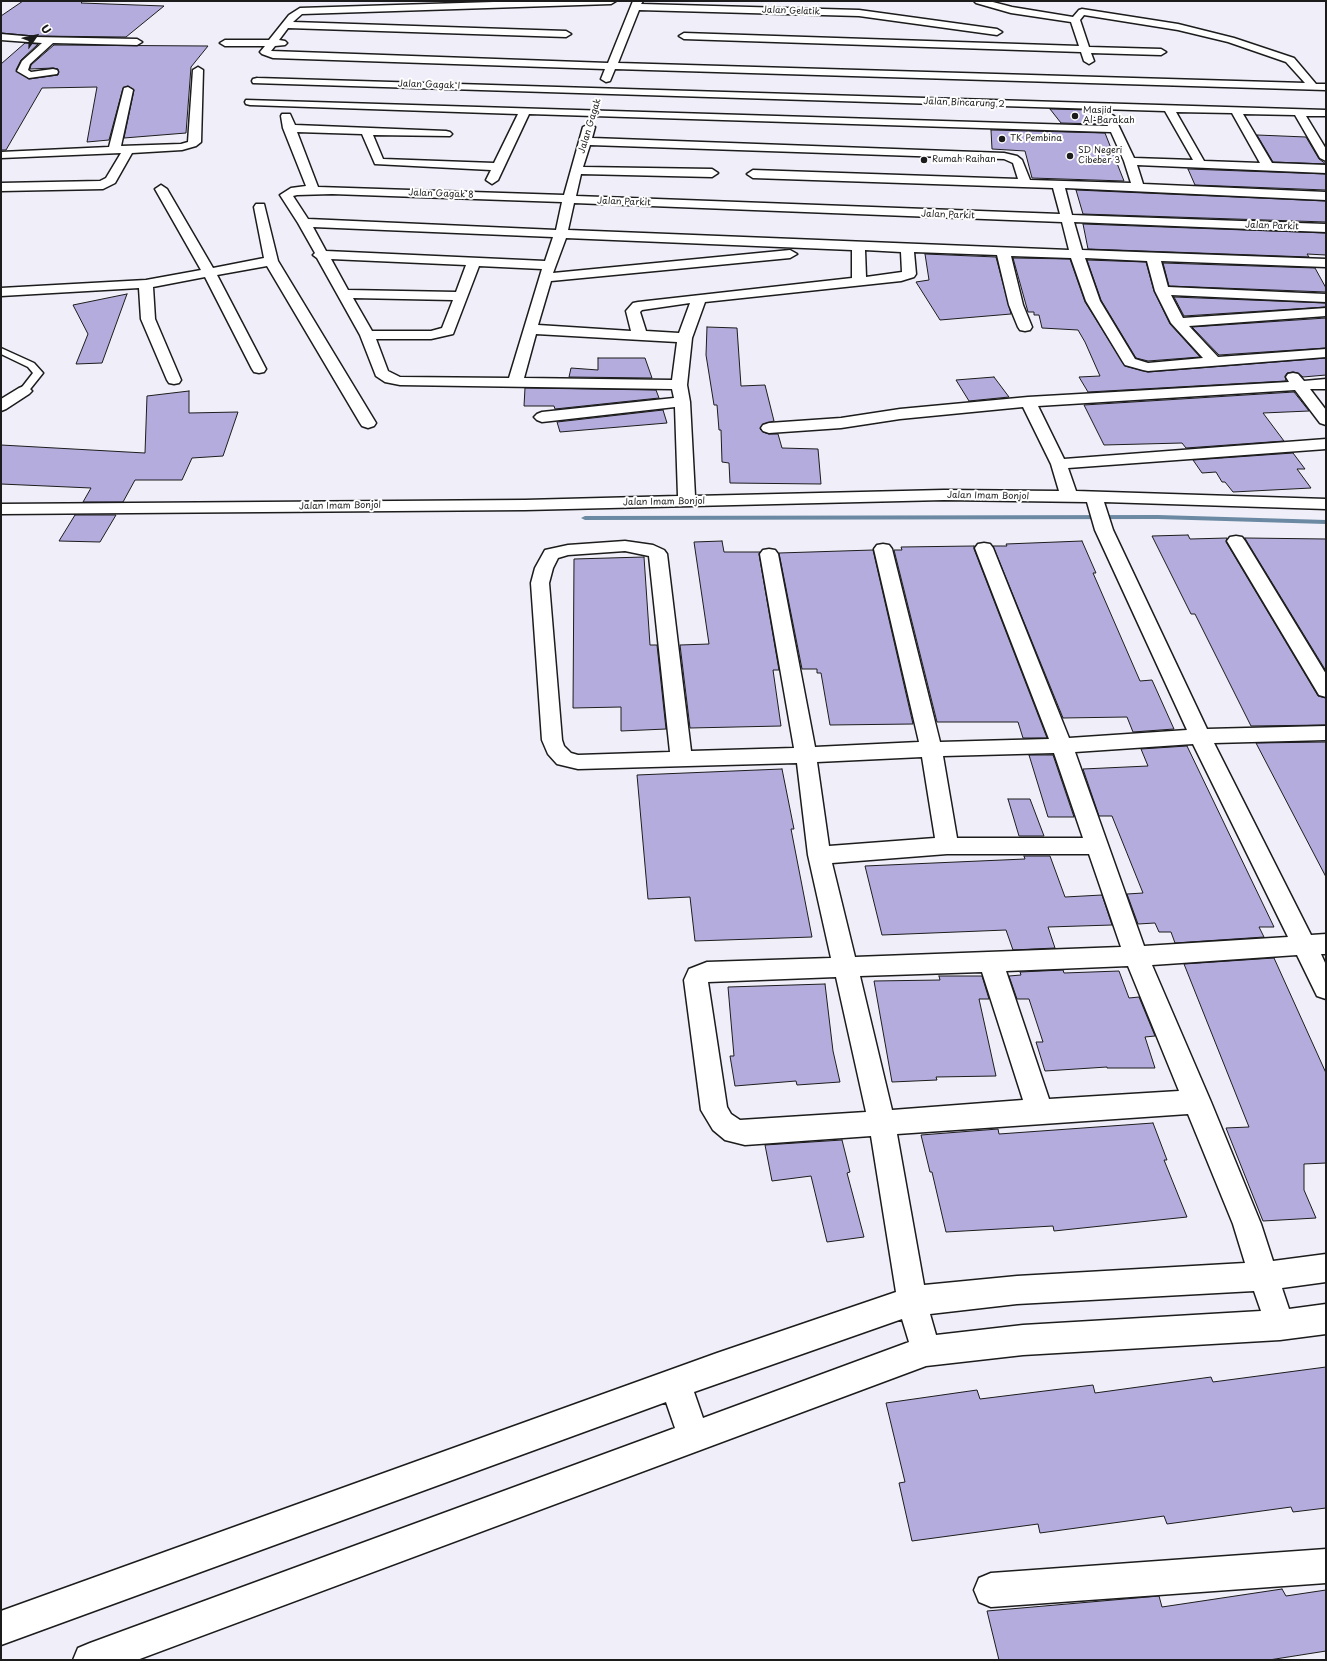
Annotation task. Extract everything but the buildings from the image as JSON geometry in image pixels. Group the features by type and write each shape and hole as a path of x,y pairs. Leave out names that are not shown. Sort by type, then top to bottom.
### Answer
{"street":[{"path":"611,1 582,2 535,7 496,4 300,11 297,12 286,25 266,52 270,54 612,66 1326,87"},
{"path":"979,1 1011,10 1075,20"},
{"path":"576,15 582,2"},
{"path":"631,54 612,54 637,3"},
{"name":"Jalan Gelatik","path":"637,3 689,12 845,16 997,32"},
{"path":"484,23 496,4"},
{"path":"426,42 436,29 450,5"},
{"path":"1075,20 1080,13 1086,12 1178,27 1231,40 1251,48 1287,58 1302,72 1313,87"},
{"path":"1075,20 1084,49 1098,81 1105,107 1130,161 1138,187"},
{"path":"286,25 436,29 484,23 568,31 561,46"},
{"path":"896,28 1009,32"},
{"path":"684,36 842,38 1161,52"},
{"path":"1034,36 1034,47"},
{"path":"1,37 138,42"},
{"path":"834,98 842,38"},
{"path":"51,40 26,63 22,72 29,75 53,72"},
{"path":"225,43 295,44"},
{"name":"Jalan Gagak","path":"515,382 548,271 561,234 576,170 586,141 592,113 612,66 612,54"},
{"path":"309,105 339,70 348,57"},
{"path":"1,155 182,147 195,142 198,70"},
{"path":"1229,74 1235,84"},
{"name":"Jalan Gagak I","path":"257,82 328,82 601,90"},
{"path":"114,150 128,90"},
{"name":"Jalan Bincarung 2","path":"601,90 1326,113"},
{"path":"250,102 1114,129"},
{"path":"283,104 289,128 312,186 311,190"},
{"path":"1169,108 1200,163"},
{"path":"432,164 446,134 463,109"},
{"path":"486,196 525,111"},
{"path":"1236,111 1268,166"},
{"path":"1298,112 1326,158"},
{"path":"919,124 923,153"},
{"path":"289,128 446,134"},
{"path":"366,131 379,162 498,167"},
{"path":"586,141 1009,156 1018,162 1025,183"},
{"path":"748,206 753,174 754,146"},
{"path":"1,186 103,185 111,180 128,150"},
{"path":"1130,161 1326,169"},
{"path":"576,170 712,173"},
{"path":"753,174 1025,183 1058,186 1138,187 1326,196"},
{"path":"1058,186 1068,218 1076,253 1093,301 1130,362 1148,367 1326,353"},
{"path":"161,189 208,272 259,369"},
{"name":"Jalan Gagak 8","path":"304,223 286,195 291,191 311,190 570,200"},
{"name":"Jalan Parkit","path":"570,200 1326,228"},
{"path":"260,207 271,261 368,423"},
{"path":"883,246 884,212"},
{"path":"679,385 400,381 390,379 381,373 367,335 320,255 304,223 907,248 1326,263"},
{"path":"320,255 474,262 548,271 793,254 800,251 804,243"},
{"path":"858,245 859,282"},
{"path":"640,336 633,311 638,306 907,276 909,274 907,248"},
{"path":"1003,251 1016,305 1025,327"},
{"path":"1153,257 1162,291 1178,323 1214,362"},
{"path":"1,292 146,284 271,261"},
{"path":"367,335 431,335 448,331 474,262"},
{"path":"146,284 148,319 174,380"},
{"path":"1162,291 1326,298"},
{"path":"344,294 461,296"},
{"path":"687,502 682,402 679,385 685,338 699,298"},
{"path":"1178,323 1326,312"},
{"path":"530,329 685,338"},
{"path":"1275,357 1326,420"},
{"path":"769,428 841,424 900,414 1028,402 1326,384"},
{"path":"1,406 24,391"},
{"path":"542,416 682,402"},
{"path":"1028,402 1059,464 1069,496"},
{"path":"1059,464 1326,444"},
{"name":"Jalan Imam Bonjol","path":"1,509 687,502 944,495 1069,496 1098,513 1326,504"},
{"path":"1098,513 1200,736 1315,944 1326,990"},
{"path":"1236,542 1326,690"},
{"path":"681,759 658,554 653,550 625,546 568,550 551,554 544,568 540,583 552,740 554,749 564,759 578,762 681,759 806,755 931,749 1062,746 1200,736 1326,733"},
{"path":"984,548 1062,746 1136,956 1198,1102 1247,1224 1280,1325"},
{"path":"883,549 931,749 947,846"},
{"path":"769,554 806,755 819,855 882,1123 912,1301 926,1351"},
{"path":"819,855 947,846 1098,846"},
{"path":"1198,1102 1040,1111 745,1133 734,1132 728,1128 714,1110 696,980 698,976 707,972 1136,956 1315,944"},
{"path":"991,962 1040,1111"},
{"path":"1,1628 676,1383 912,1301 1017,1290 1265,1276 1326,1268"},
{"path":"90,1660 926,1351 1023,1340 1280,1325 1326,1319"},
{"path":"676,1383 693,1437"},
{"path":"991,1590 1326,1566"}],"lane":[{"path":"1,351 30,365 38,373 24,391"}],"waterway":[{"path":"585,518 1158,517 1326,522"}],"place":[{"name":"Masjid Al-Barakah","path":"1075,116"},
{"name":"TK Pembina","path":"1002,139"},
{"name":"SD Negeri Cibeber 3","path":"1070,156"},
{"name":"Rumah Raihan","path":"924,160"}]}
